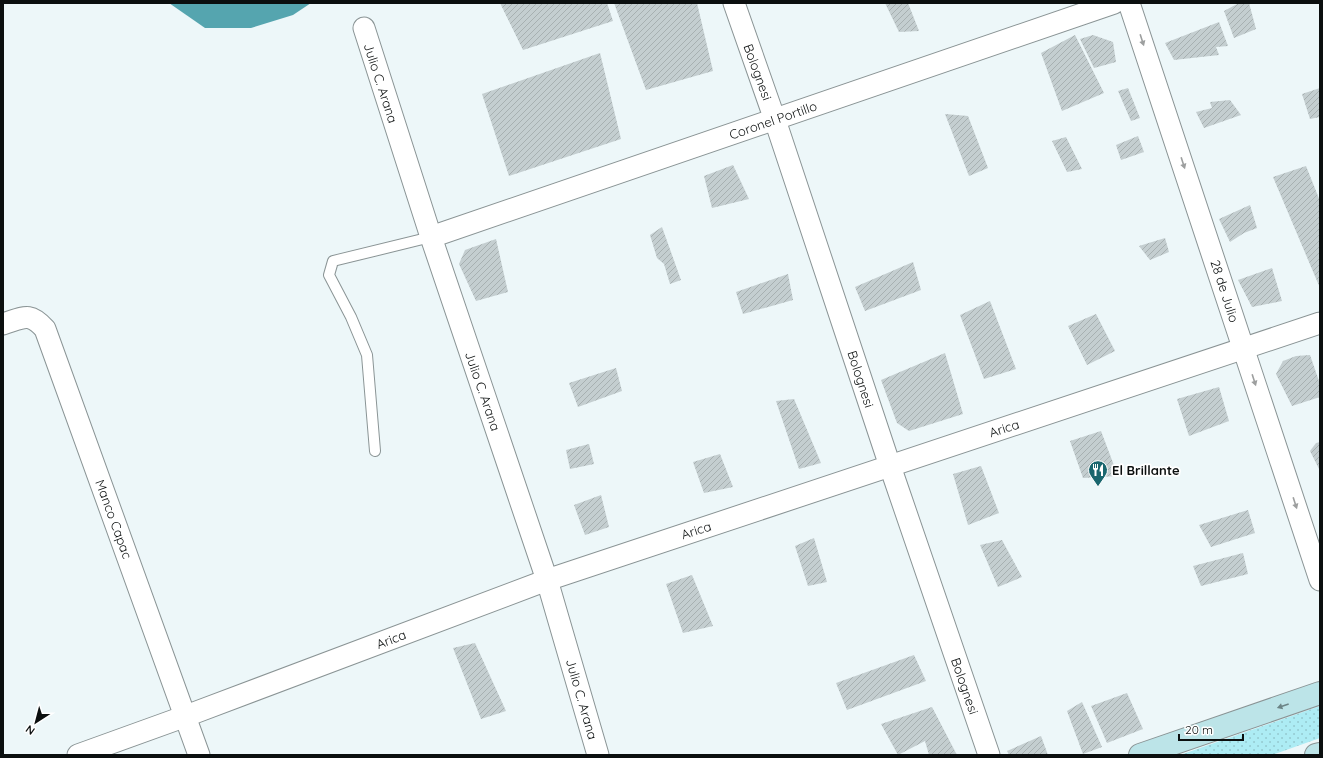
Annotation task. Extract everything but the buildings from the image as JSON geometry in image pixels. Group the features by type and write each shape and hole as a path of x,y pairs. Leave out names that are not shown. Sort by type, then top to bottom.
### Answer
{"main road":[{"path":"1140,755 1320,693"},
{"path":"1316,755 1320,754"}],"street":[{"name":"Bolognesi","path":"734,3 775,120 890,466 989,755"},
{"name":"Coronel Portillo","path":"431,237 1114,3"},
{"name":"28 de Julio","path":"1129,3 1320,580"},
{"name":"Julio C. Arana","path":"364,28 431,237 547,580 598,755"},
{"name":"Manco Capac","path":"3,324 28,317 37,320 45,329 199,755"},
{"name":"Arica","path":"78,755 186,716 547,580 1320,323"}],"lane":[{"path":"375,451 367,355 351,317 330,275 333,261 431,237"}],"shaded area":[{"path":"169,3 311,3 293,15 251,28 205,28"},
{"path":"1320,706 1320,738 1272,755 1180,755"}],"place":[{"name":"El Brillante","path":"1098,487"}]}
